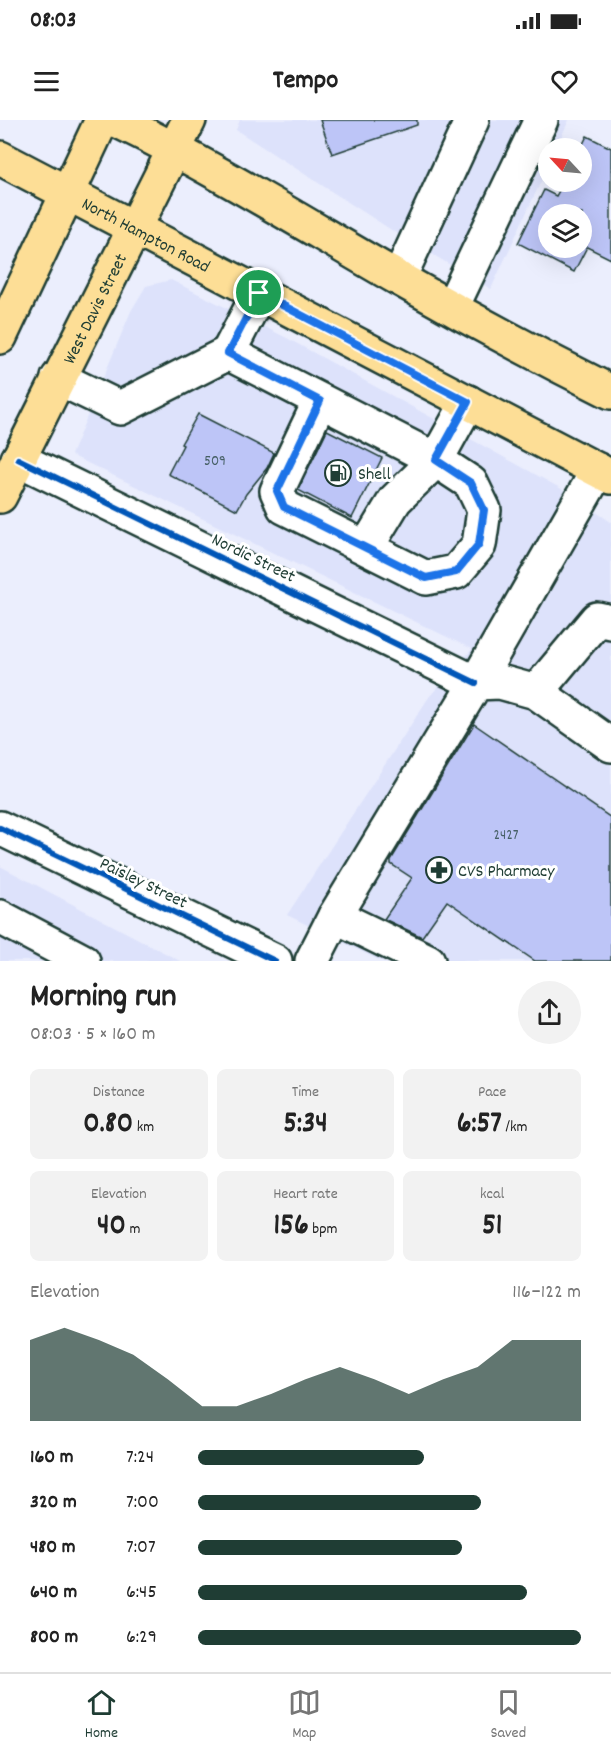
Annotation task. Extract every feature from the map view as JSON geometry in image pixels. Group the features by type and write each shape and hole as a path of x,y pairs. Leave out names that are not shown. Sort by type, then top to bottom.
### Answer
{"main road":[{"path":"0,337 102,120"},
{"path":"116,120 175,149 452,308 611,392"},
{"name":"West Davis Street","path":"0,496 189,120"},
{"name":"North Hampton Road","path":"0,158 604,474"}],"street":[{"path":"399,278 472,120"},
{"path":"452,308 541,120"},
{"path":"58,378 120,408 228,353 259,293"},
{"path":"228,353 436,460 471,483 484,510 479,544 456,572 426,578 284,507 277,491 320,401"},
{"path":"366,548 395,500 436,460 468,402"},
{"name":"Nordic Street","path":"18,459 476,683"},
{"path":"312,961 335,916 604,474"},
{"path":"536,692 597,620 611,622"},
{"path":"476,683 501,682 536,692 611,745"},
{"name":"Paisley Street","path":"0,828 260,958"},
{"path":"335,916 429,961"},
{"path":"0,917 84,961"}],"shaded area":[{"path":"240,120 569,120 561,138 538,138 538,188 491,289 393,231 236,130"},
{"path":"171,280 285,337 560,488 611,522 611,961 381,961 287,915 429,697 472,649 71,455 131,311 146,286"},
{"path":"0,866 180,961 0,961"}],"building":[{"path":"320,120 417,120 417,125 332,154"},
{"path":"592,138 611,148 611,259 592,250 592,204 538,204 538,253 518,243 543,192 556,196 558,192 592,192"},
{"path":"547,258 581,258 574,272"},
{"path":"198,414 274,453 267,468 246,494 237,510 168,474"},
{"name":"Shell","path":"327,430 382,458 352,518 298,490"},
{"name":"CVS Pharmacy","path":"474,724 611,818 611,961 535,961 447,901 422,937 384,919 412,878 391,864 391,860"}],"cycle path":[{"path":"18,459 476,683"},
{"path":"0,828 275,961"}],"place":[{"name":"Shell","path":"338,473"},
{"name":"CVS Pharmacy","path":"439,870"}],"route":[{"path":"259,293 468,402 436,460 471,483 484,510 479,544 456,572 426,578 284,507 277,491 320,401 228,353 259,293"}]}
